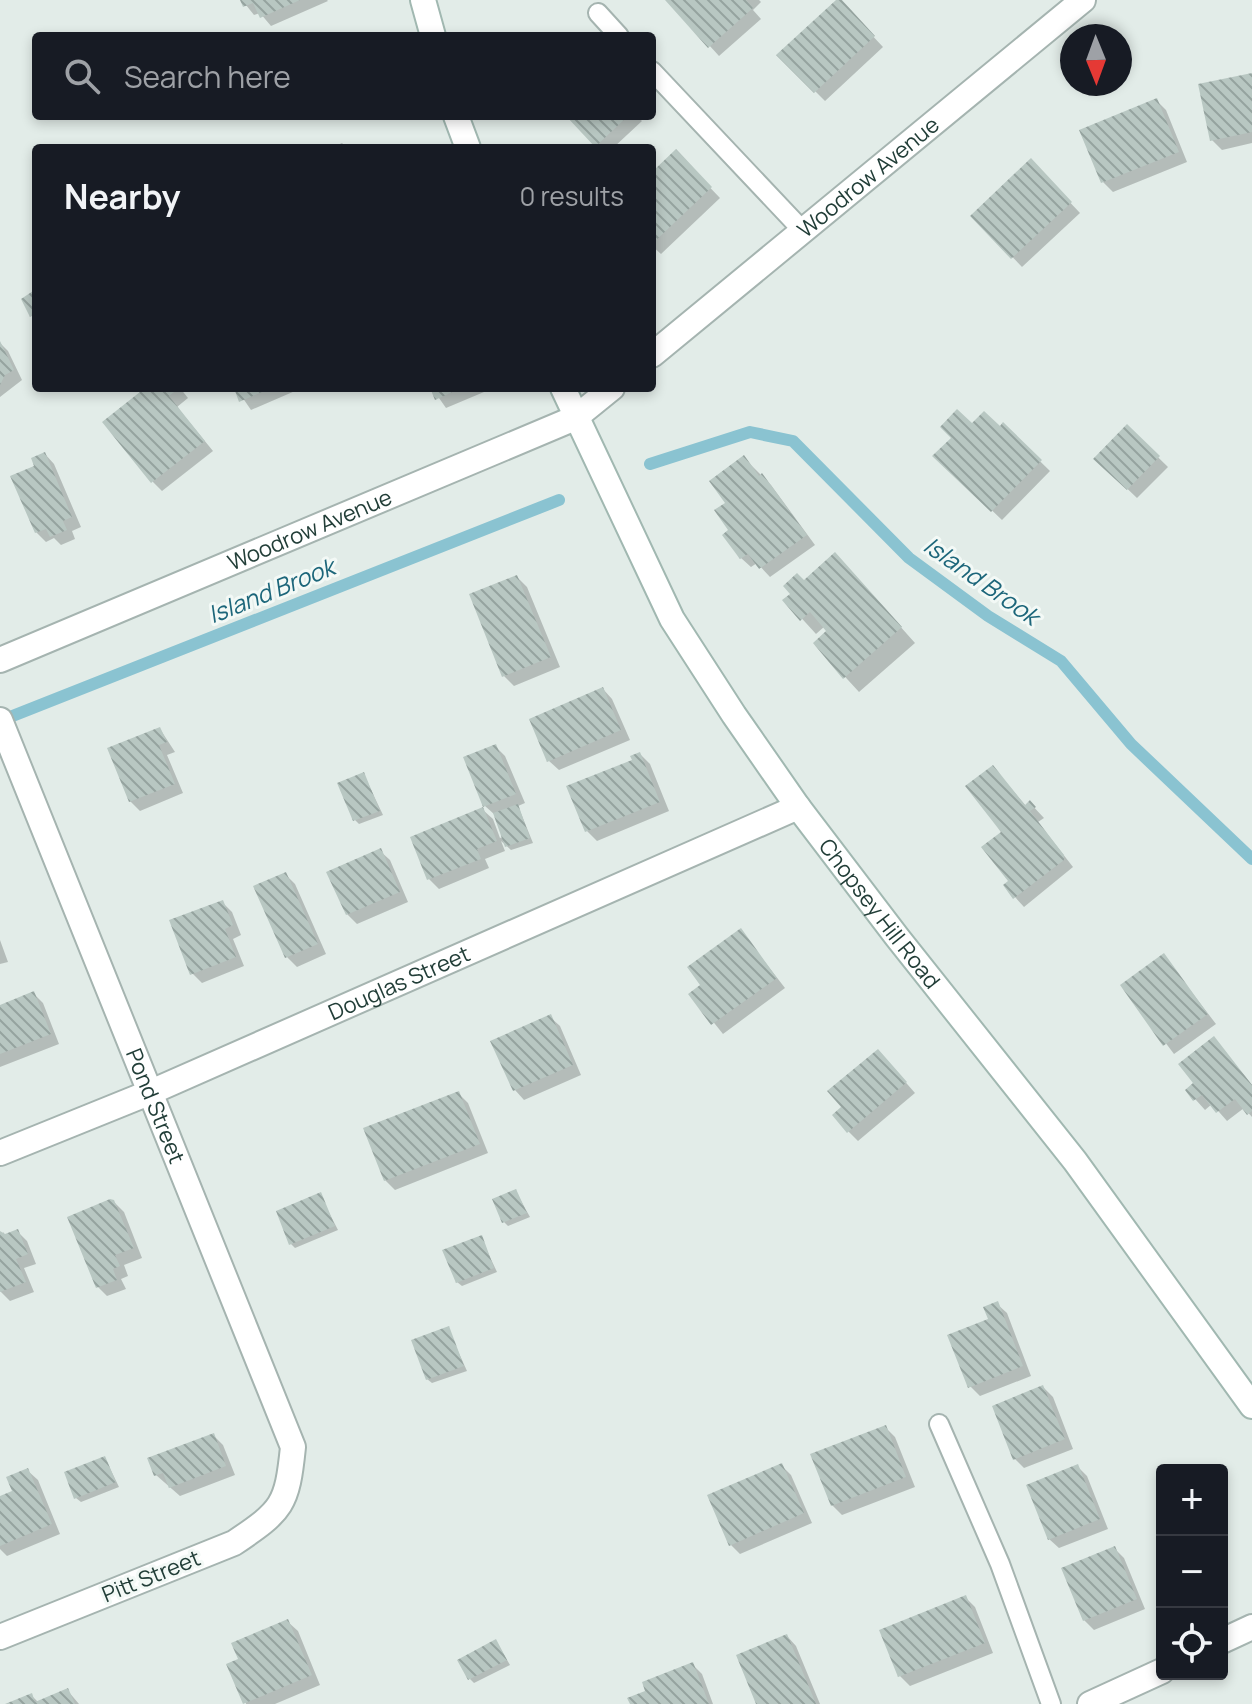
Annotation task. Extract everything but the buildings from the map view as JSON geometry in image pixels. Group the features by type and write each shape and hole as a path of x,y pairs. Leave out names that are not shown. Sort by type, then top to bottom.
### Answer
{"street":[{"path":"423,0 432,32"},
{"name":"Woodrow Avenue","path":"656,352 1083,0"},
{"path":"458,120 466,144"},
{"name":"Chopsey Hill Road","path":"565,392 672,619 798,807 1075,1161 1252,1406"},
{"name":"Woodrow Avenue","path":"0,660 575,418 607,392"},
{"name":"Pond Street","path":"0,720 293,1447 288,1494"},
{"name":"Douglas Street","path":"0,1153 151,1092 798,807"},
{"name":"Pitt Street","path":"0,1637 234,1543 264,1523 288,1494"},
{"path":"1228,1638 1252,1627"},
{"path":"1090,1704 1156,1674"}],"lane":[{"path":"598,13 615,32"},
{"path":"656,75 803,231"},
{"path":"939,1424 1000,1564 1051,1704"}],"waterway":[{"name":"Island Brook","path":"650,464 750,432 793,441 909,558 988,616 1061,661 1131,744 1252,859"},
{"name":"Island Brook","path":"0,721 559,500"}]}
